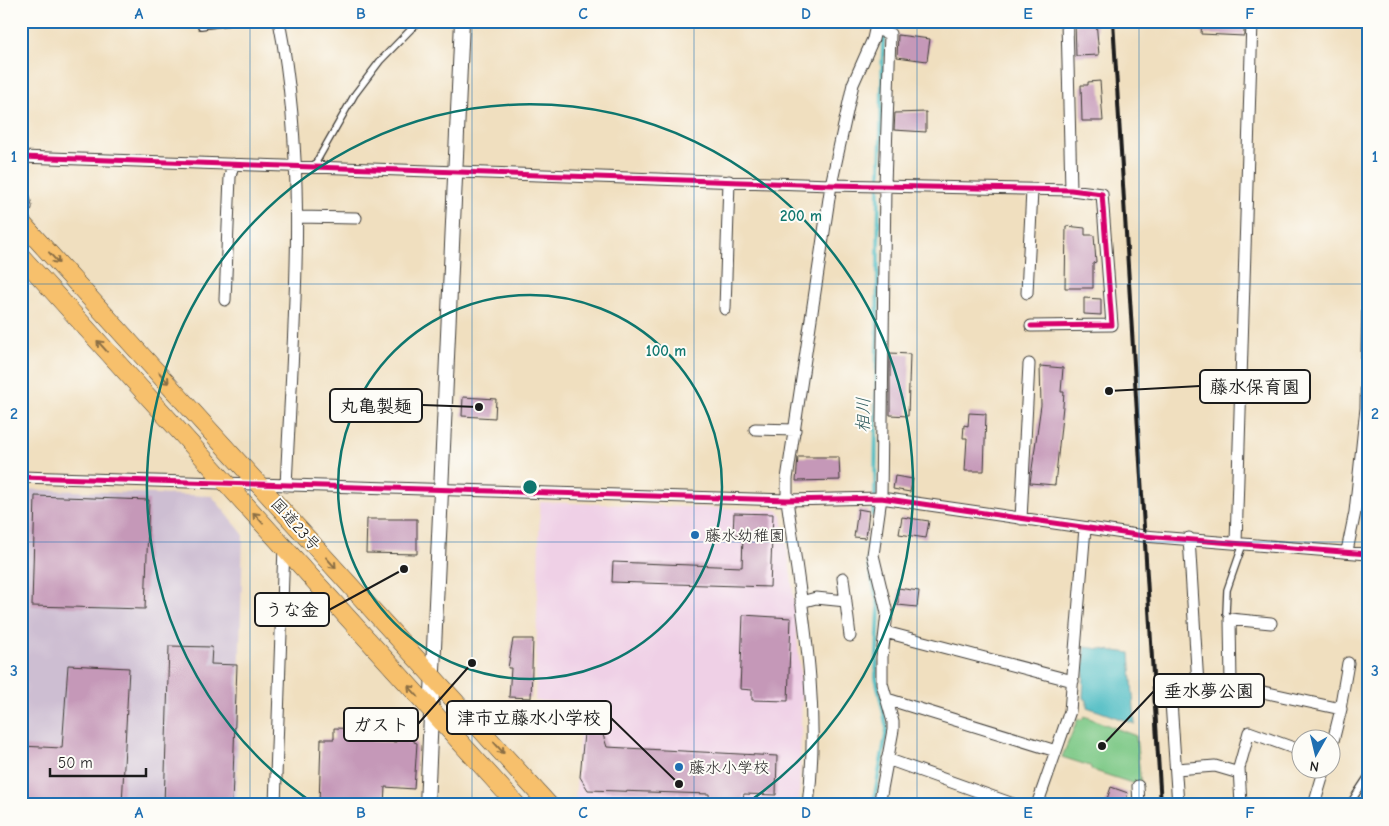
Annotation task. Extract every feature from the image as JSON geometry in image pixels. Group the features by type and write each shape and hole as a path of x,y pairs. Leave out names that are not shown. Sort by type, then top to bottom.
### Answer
{"highway":[{"name":"国道23号","path":"21,222 549,805"},
{"name":"国道23号","path":"21,256 517,805"}],"street":[{"path":"279,21 290,86 297,166 297,217 286,486"},
{"path":"427,805 462,21"},
{"path":"1067,21 1071,190"},
{"path":"1240,543 1252,21"},
{"path":"808,805 814,738 810,669 787,500 787,480 830,185 853,84 881,29"},
{"path":"879,805 893,722 882,674 887,613 872,555 876,497 881,185 881,29"},
{"path":"21,158 314,166 830,185 1071,190 1102,194 1112,325 1031,326"},
{"path":"225,300 230,177 233,164"},
{"path":"725,309 729,181"},
{"path":"21,183 26,207 21,214"},
{"path":"1028,293 1032,190"},
{"path":"297,217 356,218"},
{"path":"1348,551 1355,512 1366,408 1368,295"},
{"path":"1021,519 1029,364"},
{"path":"755,429 794,430"},
{"path":"21,477 261,486 787,500 876,497 961,506 1021,519 1144,536 1189,538 1368,554"},
{"path":"1037,805 1070,711 1074,681 1085,528"},
{"path":"1189,538 1198,685"},
{"path":"276,805 284,546"},
{"path":"843,578 850,636"},
{"path":"801,602 816,598 846,600"},
{"path":"1231,685 1230,619 1271,623"},
{"path":"885,632 1074,681"},
{"path":"1336,728 1348,663"},
{"path":"1178,805 1170,687 1231,685 1340,709"},
{"path":"887,699 1056,751"},
{"path":"1241,805 1239,772 1249,732 1292,747"},
{"path":"887,758 1016,805"},
{"path":"1176,769 1215,766 1239,772"},
{"path":"1314,805 1322,778"},
{"path":"1138,786 1139,805"}],"lane":[{"path":"200,21 201,26 236,21"},
{"path":"314,166 355,94 380,61 419,21"},
{"path":"1230,619 1226,614 1227,590 1240,543"},
{"path":"1350,805 1360,786 1368,776"},
{"path":"1360,786 1368,788"}],"shaded area":[{"path":"21,489 212,496 243,534 236,805 21,805"},
{"path":"540,502 777,510 782,515 792,582 802,690 799,805 575,805 580,730 570,729 572,702 535,701"}],"green space":[{"path":"1084,716 1136,736 1141,786 1092,770 1090,766 1062,757 1078,719 1082,720"}],"water":[{"path":"1085,647 1130,653 1135,724 1087,707 1087,700 1083,698"}],"building":[{"path":"1075,21 1096,21 1099,55 1076,56"},
{"path":"1202,21 1244,21 1244,36 1201,34"},
{"path":"898,35 930,39 927,61 897,57"},
{"path":"1100,81 1103,121 1082,121 1081,85"},
{"path":"926,112 926,132 894,130 895,113"},
{"path":"1066,226 1085,228 1085,235 1094,235 1096,262 1093,263 1093,288 1065,288"},
{"path":"1084,298 1101,299 1101,315 1084,314"},
{"path":"890,353 910,354 908,416 890,415"},
{"path":"1040,366 1063,368 1061,392 1064,392 1055,485 1030,483 1041,405"},
{"path":"463,397 496,399 495,418 462,416"},
{"path":"969,413 986,414 984,471 965,471 967,438 963,438 964,425 968,426"},
{"path":"798,457 839,457 840,480 796,481"},
{"path":"895,476 913,479 910,492 893,489"},
{"path":"35,496 149,500 145,609 32,606"},
{"path":"858,509 869,511 866,538 854,537"},
{"name":"藤水幼稚園","path":"734,513 773,514 770,587 612,582 613,562 742,567 743,535 733,534"},
{"path":"902,517 929,521 926,538 899,534"},
{"path":"367,519 417,519 417,554 366,553"},
{"path":"898,588 919,591 917,607 898,605"},
{"path":"743,615 791,618 788,701 752,700 752,690 740,689"},
{"path":"513,639 533,639 531,698 509,697 511,668 508,668"},
{"path":"169,646 212,647 211,664 237,665 232,805 164,805"},
{"path":"68,665 129,668 122,805 21,805 21,746 62,748"},
{"path":"334,728 372,729 371,741 396,742 397,733 414,734 414,742 417,743 414,789 385,787 384,805 319,805 321,739 334,739"},
{"name":"藤水小学校","path":"584,733 603,735 607,747 777,756 776,795 744,794 741,805 710,805 709,794 588,790 580,777"},
{"path":"1111,787 1128,793 1124,805 1105,805"}],"waterway":[{"name":"相川","path":"880,178 883,42 887,21"},
{"name":"相川","path":"873,515 875,495 879,187"},
{"name":"相川","path":"869,554 868,562 879,608 876,677 887,729 873,805"}],"railway":[{"path":"1113,21 1161,805"}],"cycle path":[{"path":"21,157 831,185 1071,190 1102,194 1112,325 1031,326"},
{"path":"21,477 787,500 881,498 1144,536 1368,554"}],"place":[{"name":"藤水保育園","path":"1109,391"},
{"name":"丸亀製麺","path":"479,407"},
{"name":"藤水幼稚園","path":"695,535"},
{"name":"うな金","path":"404,569"},
{"name":"ガスト","path":"472,663"},
{"name":"垂水夢公園","path":"1102,746"},
{"name":"藤水小学校","path":"679,767"},
{"name":"津市立藤水小学校","path":"679,784"}]}
